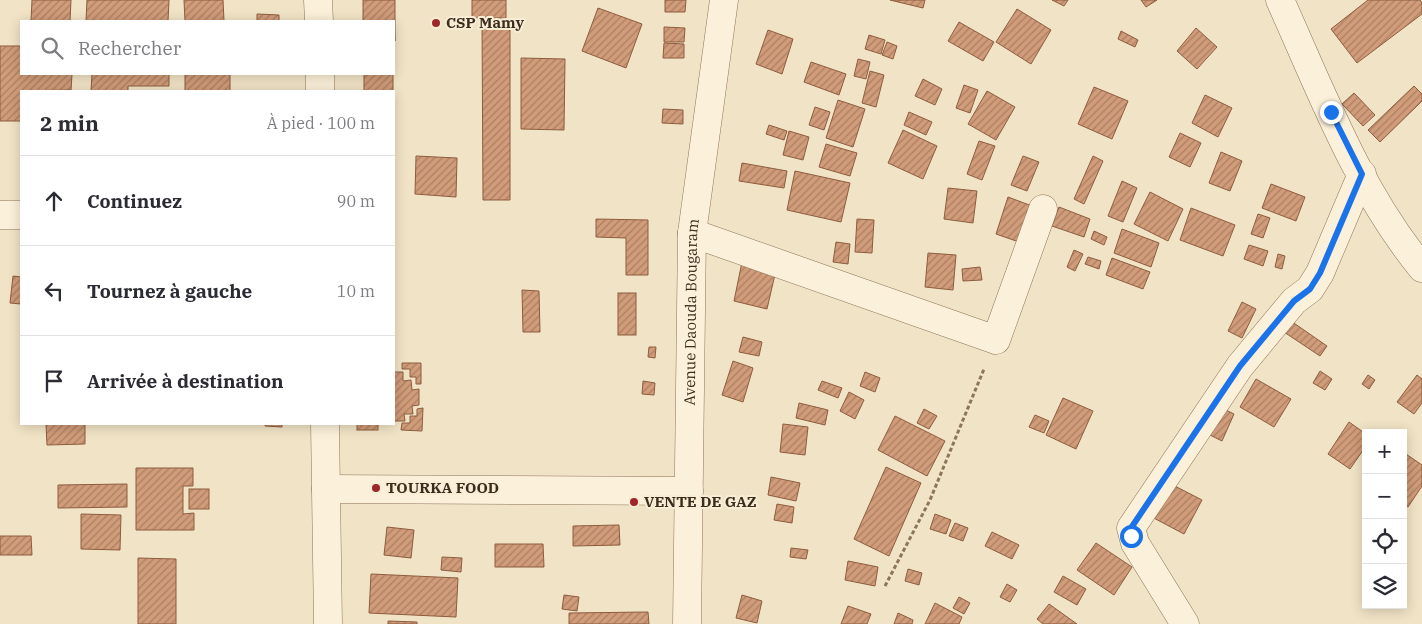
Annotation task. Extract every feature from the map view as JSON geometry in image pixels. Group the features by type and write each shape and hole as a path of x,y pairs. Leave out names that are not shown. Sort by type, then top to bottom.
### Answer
{"street":[{"path":"318,0 319,20"},
{"name":"Avenue Daouda Bougaram","path":"688,624 692,232 724,0"},
{"path":"1280,0 1362,174 1402,243 1422,268"},
{"path":"320,75 320,90"},
{"path":"1185,624 1135,543 1131,528 1240,366 1294,301 1310,289 1320,273 1362,174"},
{"path":"692,232 996,340 1042,209"},
{"path":"0,215 20,214"},
{"path":"325,425 328,624"},
{"path":"326,489 689,491"}],"path":[{"path":"885,586 930,500 996,340"}],"building":[{"path":"32,0 71,0 70,20 31,20"},
{"path":"87,0 169,0 168,20 86,20"},
{"path":"184,0 223,0 224,20 185,20"},
{"path":"363,0 395,0 395,20 363,20"},
{"path":"472,0 506,0 506,18 472,18"},
{"path":"665,0 686,0 685,12 665,12"},
{"path":"890,0 925,0 923,8"},
{"path":"1052,0 1068,0 1064,6"},
{"path":"1141,0 1157,0 1146,7"},
{"path":"1368,0 1420,0 1422,3 1422,14 1357,63 1331,29"},
{"path":"598,8 642,24 626,68 582,51"},
{"path":"1017,9 1051,30 1031,64 996,42"},
{"path":"257,14 279,15 279,20 257,20"},
{"path":"482,22 510,23 510,200 483,200"},
{"path":"959,22 994,42 983,61 948,41"},
{"path":"664,27 685,28 684,42 664,42"},
{"path":"1196,28 1217,47 1197,69 1177,51"},
{"path":"768,30 793,39 782,74 756,64"},
{"path":"1121,31 1138,40 1135,47 1118,39"},
{"path":"869,35 885,40 881,54 865,49"},
{"path":"887,42 897,46 893,59 882,55"},
{"path":"664,43 684,44 684,58 663,58"},
{"path":"0,46 20,46 20,75 72,75 71,90 20,90 20,121 0,121"},
{"path":"521,58 565,59 564,130 521,129"},
{"path":"858,59 870,62 866,79 854,76"},
{"path":"811,62 846,74 839,95 804,82"},
{"path":"870,71 884,75 876,107 862,103"},
{"path":"92,75 169,75 169,86 128,86 128,90 91,90"},
{"path":"185,75 230,75 230,90 185,90"},
{"path":"364,75 393,75 393,90 364,90"},
{"path":"923,79 942,89 935,105 915,96"},
{"path":"964,85 978,90 970,113 956,108"},
{"path":"1414,86 1422,94 1422,101 1380,142 1368,130"},
{"path":"1094,87 1128,101 1112,139 1078,124"},
{"path":"987,91 1015,107 996,140 968,124"},
{"path":"1354,93 1375,115 1363,126 1342,104"},
{"path":"1205,95 1232,108 1218,137 1192,123"},
{"path":"838,100 865,109 853,147 826,138"},
{"path":"815,107 830,112 824,130 809,125"},
{"path":"663,109 683,110 683,124 662,123"},
{"path":"909,112 932,122 926,135 904,125"},
{"path":"769,125 787,131 784,140 766,134"},
{"path":"903,130 937,146 923,179 888,163"},
{"path":"789,131 809,137 803,160 783,155"},
{"path":"1180,133 1201,143 1190,167 1169,157"},
{"path":"979,141 995,146 982,180 967,174"},
{"path":"826,144 857,153 850,176 819,167"},
{"path":"1221,152 1242,161 1230,191 1209,183"},
{"path":"416,156 457,158 456,197 415,194"},
{"path":"1023,156 1039,162 1027,191 1011,185"},
{"path":"1093,156 1103,161 1084,204 1074,199"},
{"path":"742,163 787,171 784,188 739,181"},
{"path":"795,171 850,183 841,222 787,210"},
{"path":"1122,181 1137,188 1123,222 1108,216"},
{"path":"1271,184 1305,197 1296,221 1262,208"},
{"path":"948,188 977,191 973,223 944,219"},
{"path":"1150,192 1183,209 1168,241 1134,224"},
{"path":"1008,197 1032,206 1019,242 996,234"},
{"path":"1059,207 1090,219 1084,237 1052,226"},
{"path":"1191,208 1235,225 1223,256 1180,240"},
{"path":"1258,214 1270,218 1263,238 1251,234"},
{"path":"596,219 648,220 648,275 626,275 626,238 596,237"},
{"path":"857,219 874,220 872,253 855,252"},
{"path":"1122,229 1159,243 1151,267 1114,253"},
{"path":"1094,231 1107,237 1104,245 1091,239"},
{"path":"836,242 850,244 848,264 833,262"},
{"path":"1249,245 1268,251 1263,266 1244,259"},
{"path":"1074,250 1083,254 1075,271 1067,267"},
{"path":"928,253 956,255 953,290 925,287"},
{"path":"1278,254 1285,256 1282,269 1275,267"},
{"path":"1088,257 1101,261 1099,269 1085,264"},
{"path":"1112,258 1150,272 1143,289 1106,275"},
{"path":"742,262 776,270 767,309 734,301"},
{"path":"980,267 982,280 963,281 962,269"},
{"path":"13,276 20,277 20,304 10,303"},
{"path":"522,290 539,291 540,332 523,332"},
{"path":"618,293 636,293 636,335 618,335"},
{"path":"1242,302 1256,309 1242,338 1228,331"},
{"path":"1288,319 1327,346 1320,356 1281,330"},
{"path":"743,337 762,342 759,356 739,352"},
{"path":"649,347 656,347 655,358 648,357"},
{"path":"733,361 753,368 743,402 722,395"},
{"path":"402,363 421,363 421,384 416,384 416,377 410,377 410,369 402,369"},
{"path":"1320,371 1332,379 1325,390 1313,383"},
{"path":"395,372 403,372 403,381 411,380 412,390 419,389 419,405 412,406 413,414 404,414 405,421 395,421"},
{"path":"865,372 880,378 875,392 860,386"},
{"path":"1368,375 1375,380 1369,389 1362,384"},
{"path":"1417,375 1422,379 1422,403 1414,414 1397,402"},
{"path":"1256,379 1291,399 1274,427 1240,407"},
{"path":"643,381 655,383 654,395 642,394"},
{"path":"822,381 842,388 838,398 818,390"},
{"path":"849,392 864,400 855,419 840,411"},
{"path":"1063,398 1093,411 1076,449 1046,435"},
{"path":"799,403 828,410 825,425 796,418"},
{"path":"1220,407 1234,414 1222,441 1208,434"},
{"path":"423,408 422,431 401,430 402,423 410,423 410,416 417,416 417,409"},
{"path":"924,409 937,416 929,429 917,423"},
{"path":"1035,415 1049,421 1044,433 1029,427"},
{"path":"895,416 945,441 927,476 878,450"},
{"path":"1349,422 1362,431 1362,452 1350,469 1328,454"},
{"path":"783,424 808,427 805,455 780,452"},
{"path":"46,425 85,425 85,444 47,445"},
{"path":"282,425 282,427 265,426"},
{"path":"357,425 378,425 378,430 357,430"},
{"path":"1407,455 1422,465 1422,486 1408,507"},
{"path":"886,467 921,483 889,556 854,539"},
{"path":"136,468 193,468 193,486 183,486 183,514 194,513 194,530 136,530"},
{"path":"771,477 800,483 796,501 768,495"},
{"path":"1167,482 1202,500 1184,534 1150,516"},
{"path":"127,484 127,507 58,508 58,485"},
{"path":"189,489 209,489 209,509 189,509"},
{"path":"777,504 794,507 792,523 774,520"},
{"path":"81,514 121,515 120,550 81,549"},
{"path":"935,514 951,520 946,534 930,529"},
{"path":"955,523 968,528 963,541 949,536"},
{"path":"619,525 620,545 573,546 573,526"},
{"path":"387,527 414,530 411,558 384,555"},
{"path":"992,532 1019,545 1012,559 985,546"},
{"path":"0,536 31,536 32,555 0,555"},
{"path":"1096,543 1132,567 1114,595 1077,570"},
{"path":"495,544 543,544 544,567 495,567"},
{"path":"791,548 808,550 806,559 790,557"},
{"path":"442,557 462,558 461,572 441,570"},
{"path":"138,558 176,559 176,624 138,624"},
{"path":"848,561 878,567 875,586 845,580"},
{"path":"908,569 922,573 919,585 905,581"},
{"path":"371,574 458,578 456,617 369,613"},
{"path":"1063,576 1086,589 1077,605 1054,592"},
{"path":"1007,584 1017,590 1010,602 1000,597"},
{"path":"564,595 579,597 577,611 562,609"},
{"path":"742,595 762,601 757,623 736,618"},
{"path":"959,597 970,603 964,614 953,608"},
{"path":"935,603 962,617 959,624 925,624"},
{"path":"1049,604 1077,624 1043,624 1037,619"},
{"path":"848,606 871,614 867,624 841,624"},
{"path":"648,612 649,624 569,624 569,613"},
{"path":"898,613 913,620 912,624 894,624"},
{"path":"388,621 417,622 417,624 388,624"}],"place":[{"name":"CSP Mamy","path":"436,23"},
{"name":"TOURKA FOOD","path":"376,488"},
{"name":"VENTE DE GAZ","path":"634,502"}],"route":[{"path":"1131,536 1131,528 1240,366 1294,301 1310,289 1320,273 1362,174 1331,112"}]}
